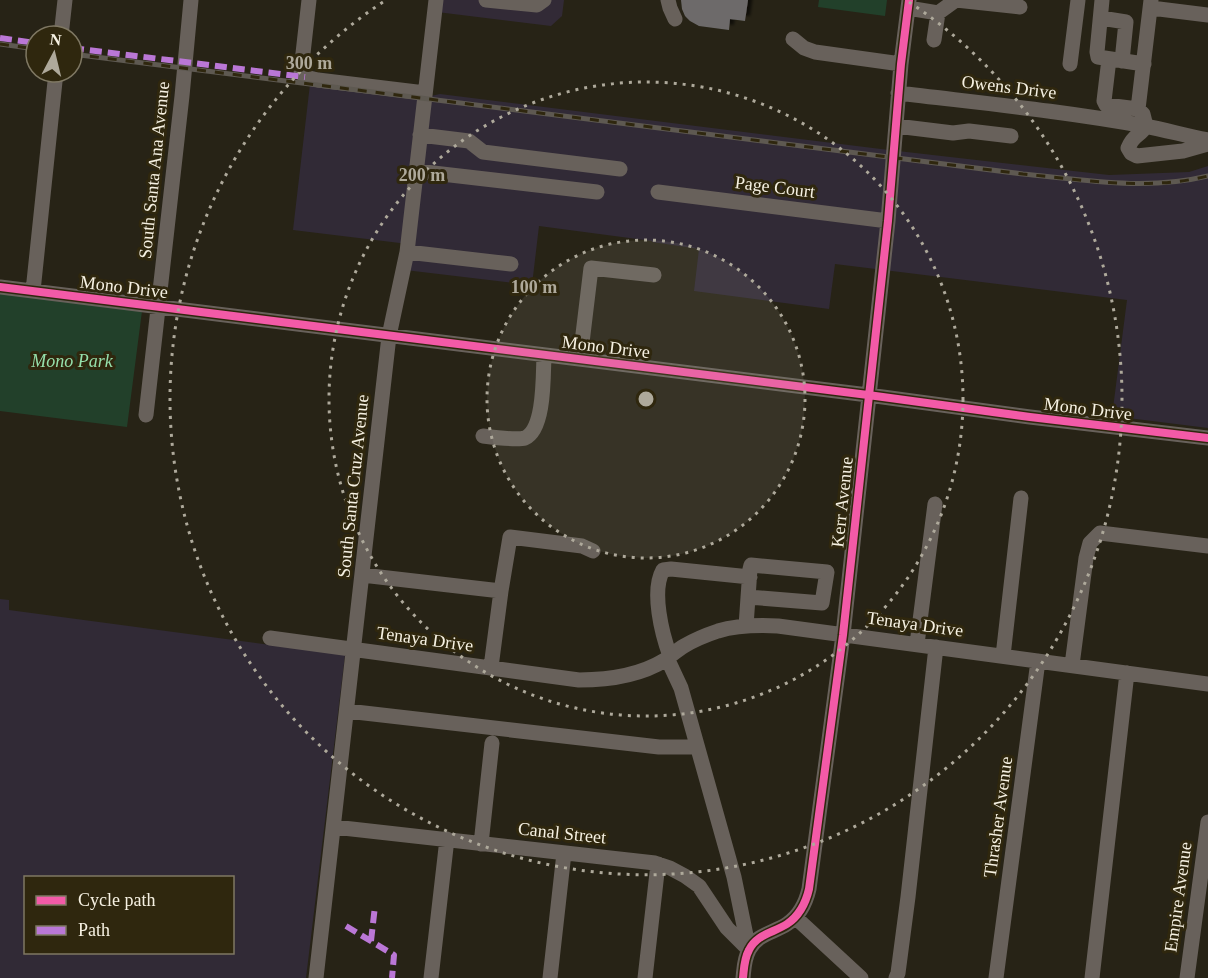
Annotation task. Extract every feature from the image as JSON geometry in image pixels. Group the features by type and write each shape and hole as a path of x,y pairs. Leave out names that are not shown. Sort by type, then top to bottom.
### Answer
{"street":[{"path":"62,24 65,0"},
{"name":"South Santa Ana Avenue","path":"146,416 191,0"},
{"path":"309,0 301,72 305,77 425,93"},
{"name":"South Santa Cruz Avenue","path":"316,978 389,336 407,252 436,0"},
{"path":"486,0 537,5 544,0"},
{"path":"668,0 675,19"},
{"path":"934,40 938,13 956,0 1020,8"},
{"path":"1070,64 1078,0"},
{"path":"1102,0 1098,57 1144,64"},
{"path":"909,4 938,13"},
{"name":"Kerr Avenue","path":"795,917 809,889 843,635 909,4"},
{"path":"1138,109 1151,4 1208,15"},
{"path":"1101,18 1148,24"},
{"path":"1126,22 1104,101 1106,105 1138,109 1143,114 1146,126 1143,132 1131,140 1128,148 1131,153 1137,156 1183,151 1208,142"},
{"path":"793,39 804,48 819,53 901,64"},
{"path":"33,291 55,84"},
{"name":"Owens Drive","path":"898,93 1115,121 1146,126 1208,142"},
{"path":"896,126 936,132 969,131 1011,136"},
{"path":"420,135 469,141 483,152 620,169"},
{"path":"416,171 597,192"},
{"name":"Page Court","path":"658,192 888,221"},
{"path":"407,252 512,264"},
{"path":"580,359 591,268 654,275"},
{"name":"Mono Drive","path":"0,286 1208,438"},
{"path":"483,436 524,438 535,430 541,406 544,355"},
{"path":"1003,656 1022,498"},
{"path":"917,644 935,504"},
{"path":"1072,665 1086,558 1090,543 1100,533 1208,546"},
{"path":"491,668 510,537 582,546 593,551"},
{"path":"746,626 748,597 752,565 827,572 822,603 748,597"},
{"path":"749,950 734,877 681,688 669,657 658,608 660,579 663,570 750,577"},
{"path":"362,575 501,591"},
{"name":"Tenaya Drive","path":"270,638 579,680 598,680 632,674 645,669 699,638 719,631 760,625 1208,684"},
{"path":"896,978 908,897 936,647"},
{"name":"Thrasher Avenue","path":"996,978 1038,661"},
{"path":"1092,978 1127,673"},
{"path":"347,711 659,747 697,747"},
{"path":"481,844 492,743"},
{"name":"Empire Avenue","path":"1187,978 1208,822"},
{"name":"Canal Street","path":"334,827 658,864 685,876 699,886 727,928 749,950"},
{"path":"431,978 447,839"},
{"path":"550,978 564,853"},
{"path":"645,978 658,864"},
{"path":"743,978 746,956 756,939 788,924 795,917 861,978"},
{"path":"841,978 843,962"}],"shaded area":[{"path":"438,0 564,0 562,16 551,26 437,12"},
{"path":"310,84 431,96 440,94 1109,175 1189,172 1208,166 1208,428 1112,416 1127,300 835,264 829,309 694,291 699,249 539,226 532,285 405,270 408,244 293,230"},
{"path":"0,599 9,600 9,610 345,655 306,978 0,978"}],"green space":[{"path":"819,0 887,0 885,16 818,7"},
{"name":"Mono Park","path":"0,293 142,311 127,427 0,411"}],"building":[{"path":"681,0 748,0 745,21 730,19 729,30 699,26 685,16"}],"railway":[{"path":"0,44 24,47"},
{"path":"84,56 1069,179 1139,184 1208,176"}],"marked path":[{"path":"0,38 24,41"},
{"path":"84,49 305,77"},
{"path":"371,941 375,906"},
{"path":"346,926 394,955 392,978"}],"cycle path":[{"path":"743,978 744,964 752,945 756,940 791,921 801,908 809,889 843,635 888,221 901,64 909,0"},
{"path":"0,287 1208,438"}]}
